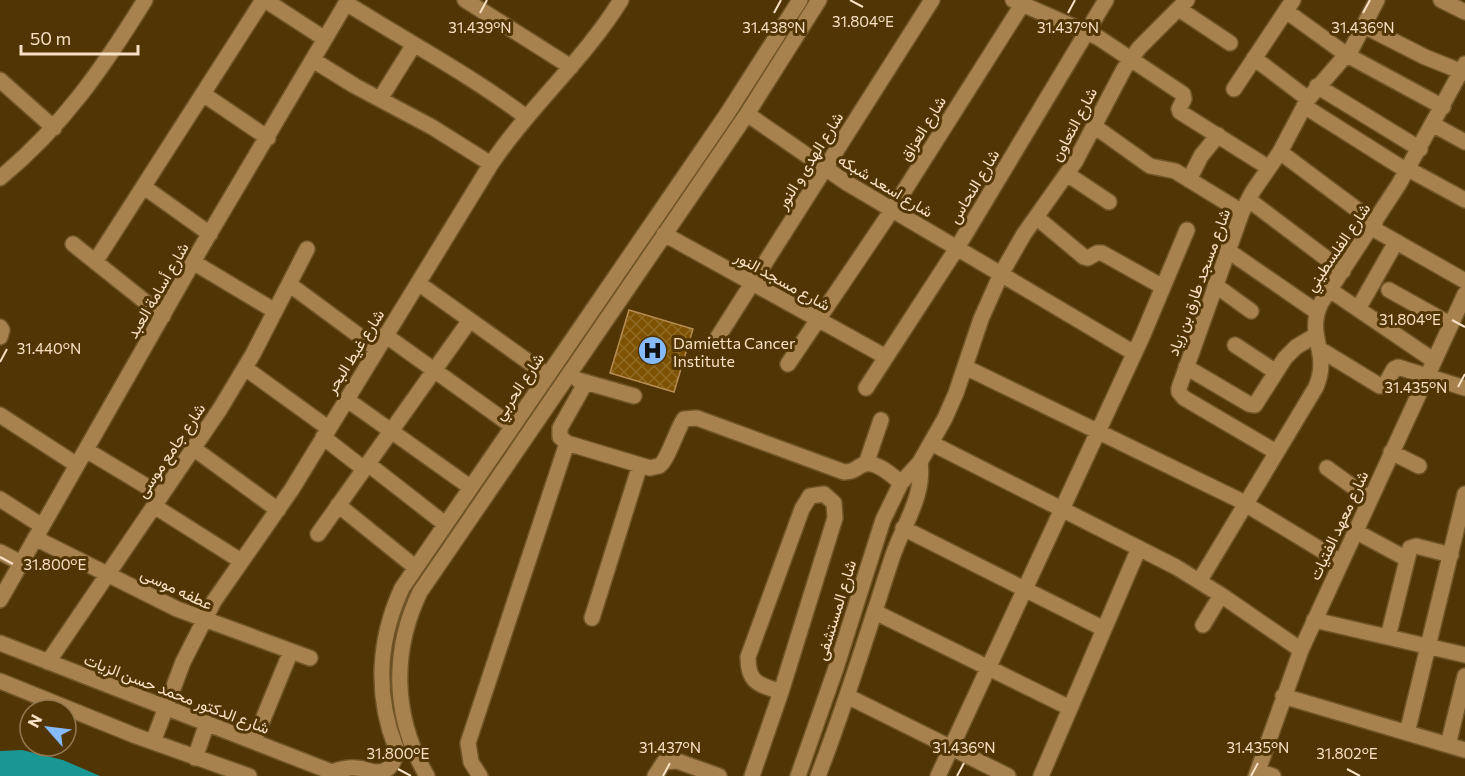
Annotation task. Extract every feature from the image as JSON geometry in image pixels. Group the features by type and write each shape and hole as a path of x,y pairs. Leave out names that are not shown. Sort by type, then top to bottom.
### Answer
{"street":[{"path":"0,178 54,128 80,97 105,65 145,0"},
{"path":"95,262 264,0 325,39"},
{"path":"465,0 571,68"},
{"name":"شارع غيط البحر","path":"153,742 183,662 203,620 241,561 278,510 491,164 526,117 571,68 598,34 621,0"},
{"name":"شارع الحربي","path":"337,774 343,768 354,767 382,771 392,765 395,760 396,748 389,731 383,701 381,670 383,646 397,599 415,567 727,114 800,0"},
{"name":"شارع الحربي","path":"427,776 412,747 402,715 399,681 401,648 408,619 427,580 747,114 819,0"},
{"name":"شارع الهدى و النور","path":"716,340 932,0"},
{"name":"شارع النحاس","path":"866,388 957,248 1106,0"},
{"name":"شارع مسجد طارق بن زياد","path":"1276,452 1181,396 1179,388 1227,250 1245,206 1280,152 1310,97 1347,55 1377,0"},
{"path":"1441,0 1465,12"},
{"path":"347,2 413,46 468,76 526,117"},
{"name":"شارع أسامة العبد","path":"0,600 193,262 347,2"},
{"path":"1020,2 1088,32 1131,58 1183,94 1184,99 1179,109 1180,112 1269,168"},
{"name":"شارع العزاق","path":"788,364 892,210 1020,2"},
{"path":"1183,4 1230,43"},
{"name":"شارع التعاون","path":"1001,274 1036,217 1067,174 1117,79 1131,58 1183,4"},
{"path":"1234,89 1288,4 1347,55 1443,107"},
{"path":"1364,26 1425,57 1464,70"},
{"path":"380,99 413,46"},
{"path":"1254,58 1407,170 1465,200"},
{"path":"313,60 344,80 432,127 491,164"},
{"name":"شارع الفلسطيني","path":"1200,580 1316,387 1322,367 1321,350 1314,324 1317,312 1374,226 1420,150 1464,70"},
{"path":"0,80 54,128"},
{"path":"203,94 268,138"},
{"path":"1310,97 1420,150"},
{"name":"شارع اسعد شبكه","path":"747,114 825,169 1134,353"},
{"path":"1434,125 1465,142"},
{"path":"1094,126 1153,168 1171,170 1245,206 1343,271"},
{"path":"1189,180 1201,156 1218,135"},
{"path":"1280,152 1396,242 1465,281"},
{"path":"1067,174 1109,202"},
{"path":"144,187 210,234"},
{"path":"1036,217 1084,257 1088,258 1102,253 1163,287"},
{"path":"938,776 1134,353 1187,230"},
{"name":"شارع مسجد النور","path":"664,234 885,357"},
{"path":"1358,309 1396,242"},
{"path":"73,244 163,316"},
{"name":"شارع جامع موسى","path":"48,662 245,368 307,249"},
{"path":"1227,250 1317,312"},
{"path":"193,262 275,311"},
{"name":"شارع المستشفى","path":"798,776 874,546 901,483 920,462 950,406 981,319 1001,274"},
{"path":"417,282 547,375"},
{"path":"289,284 376,349"},
{"path":"1215,285 1251,311"},
{"path":"1330,290 1433,360"},
{"path":"1389,290 1456,321"},
{"name":"شارع معهد الفتيات","path":"1257,773 1300,650 1433,360 1456,321 1465,294"},
{"path":"318,534 470,320"},
{"path":"0,327 2,330 0,337"},
{"path":"385,335 512,426"},
{"path":"1186,367 1252,405 1257,403 1291,352 1316,335"},
{"path":"1235,345 1276,372"},
{"path":"1321,350 1380,386 1387,383 1396,367 1465,388"},
{"path":"965,367 1245,504 1341,562"},
{"path":"245,368 366,466 445,524"},
{"path":"566,376 634,396"},
{"path":"586,382 560,428 560,437 567,443 650,468 659,466 666,459 677,429 684,419 697,418 844,472 853,471 866,464 881,420"},
{"path":"346,399 470,488"},
{"path":"0,415 77,465"},
{"path":"480,776 471,762 468,743 567,443"},
{"path":"932,443 1200,580 1300,650"},
{"path":"193,448 278,510"},
{"path":"86,450 241,561"},
{"path":"1391,452 1419,466"},
{"name":"شارع المستشفى","path":"818,776 903,528 919,490 920,462"},
{"path":"866,464 879,468 901,483"},
{"path":"592,618 640,465"},
{"path":"1327,468 1370,499"},
{"path":"752,776 781,693 835,518 834,503 824,494 810,496 802,509 748,657 748,672 757,683 781,693"},
{"path":"1407,733 1456,552 1465,495"},
{"name":"عطفه موسى","path":"0,499 39,532 108,574 203,620 310,658"},
{"path":"338,505 415,567"},
{"path":"903,528 1104,629"},
{"path":"1355,531 1407,559"},
{"path":"1388,637 1409,550 1414,546 1456,552"},
{"path":"1041,776 1139,548"},
{"path":"0,552 21,564"},
{"path":"1203,625 1221,595"},
{"path":"875,612 1070,708"},
{"path":"1314,620 1465,655"},
{"name":"شارع الدكتور محمد حسن الزيات","path":"0,643 337,774"},
{"path":"383,646 401,648"},
{"path":"254,741 291,651"},
{"path":"1448,745 1465,676"},
{"path":"0,681 153,742 249,776"},
{"path":"847,696 1008,776"},
{"path":"1284,696 1465,750"},
{"path":"195,758 207,723"},
{"path":"655,776 664,762 677,761 719,776"},
{"path":"1257,773 1273,776"}],"water":[{"path":"18,750 18,758 63,760 100,776 0,776 0,751"}],"building":[{"name":"Damietta Cancer Institute","path":"629,310 693,329 674,392 610,373"}],"place":[{"name":"Damietta Cancer Institute","path":"652,351"}]}
